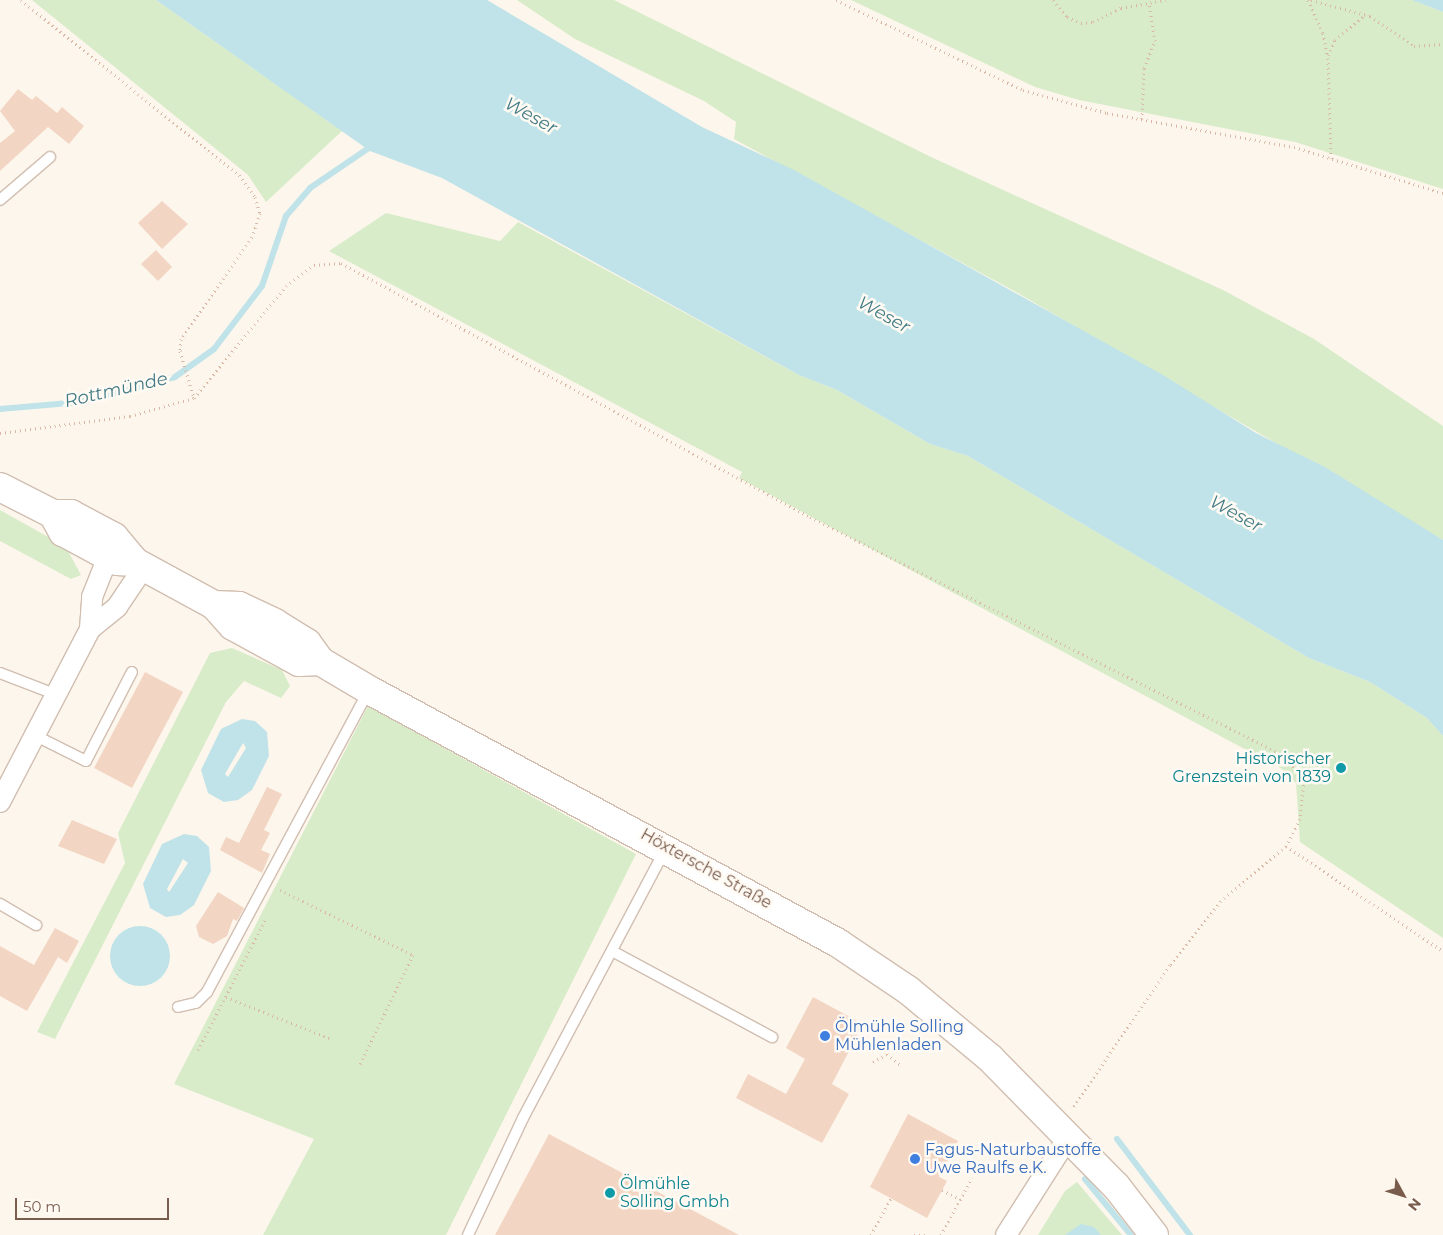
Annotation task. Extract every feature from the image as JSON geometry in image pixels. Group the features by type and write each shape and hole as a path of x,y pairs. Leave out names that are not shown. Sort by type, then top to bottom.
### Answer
{"street":[{"path":"0,487 53,514 71,514 114,537 140,564"},
{"path":"53,514 63,532 108,557 140,564"},
{"path":"0,802 36,736 90,628 92,597 108,557"},
{"path":"90,628 117,607 140,564"},
{"name":"Höxtersche Straße","path":"140,564 214,605 239,606 275,623 307,643 320,661 369,690 667,847 838,943 908,990 990,1058 1064,1130 1154,1235"},
{"path":"1006,1235 1064,1130"}],"lane":[{"path":"0,200 50,157"},
{"path":"36,736 86,761 132,672"},
{"path":"0,673 57,695"},
{"path":"178,1007 196,1003 208,992 369,690"},
{"path":"468,1235 523,1118 667,847"},
{"path":"0,904 36,926"},
{"path":"612,951 772,1037"}],"path":[{"path":"20,0 239,175 255,197 260,213 252,237 181,339 180,351 194,398"},
{"path":"836,0 1023,90 1142,118 1331,158 1443,193"},
{"path":"1053,0 1067,17 1081,23 1093,22 1121,8 1165,0"},
{"path":"1310,0 1323,33 1328,58 1331,158"},
{"path":"1310,0 1366,14 1414,46 1443,44"},
{"path":"1142,118 1144,68 1155,41 1149,4"},
{"path":"1328,58 1335,40 1366,14"},
{"path":"0,433 130,416 194,398 286,286 314,265 342,263 810,517 1283,755 1298,767 1305,787 1300,819 1286,846 1260,863 1215,908 1170,965 1064,1130"},
{"path":"1286,846 1443,951"},
{"path":"280,890 413,955 360,1064"},
{"path":"198,1050 226,997 329,1038"},
{"path":"873,1062 887,1054 902,1066"},
{"path":"940,1235 972,1178"},
{"path":"942,1190 960,1199"},
{"path":"871,1235 891,1198"},
{"path":"914,1235 928,1235"}],"green space":[{"path":"32,0 156,0 342,131 266,202 248,175"},
{"path":"517,0 614,0 931,157 1223,290 1314,339 1443,426 1443,540 1016,292 734,139 736,122 704,101 575,39"},
{"path":"851,0 1412,0 1443,12 1443,189 1295,142 1079,100 1035,87"},
{"path":"386,213 500,241 518,222 799,375 837,390 930,444 968,456 1309,658 1370,682 1427,718 1443,736 1443,938 1300,842 1296,783 1282,769 739,478 742,472 329,251"},
{"path":"0,510 66,547 81,575 71,579 0,541"},
{"path":"232,648 282,670 290,686 281,698 244,681 226,702 55,1039 37,1032 125,863 118,833 210,653"},
{"path":"368,706 636,854 446,1235 263,1235 314,1139 174,1084"},
{"path":"1077,1182 1122,1235 1038,1235 1065,1191"}],"water":[{"name":"Weser","path":"156,0 487,0 702,127 794,170 1163,375 1256,433 1325,467 1443,540 1443,736 1427,718 1370,682 1309,658 968,456 930,444 837,390 799,375 442,178 370,151"},
{"path":"1412,0 1443,0 1443,12"},
{"path":"242,719 255,721 267,732 269,756 252,790 238,800 224,802 208,793 201,770 221,729","holes":["243,743 246,748 228,777 225,774"]},
{"path":"184,834 197,836 209,847 211,871 194,905 180,915 166,917 150,908 143,884 162,844","holes":["183,859 188,863 169,892 167,889"]},
{"path":"134,926 146,926 157,931 165,939 170,950 168,968 157,981 146,986 134,986 123,981 115,973 110,962 110,950 115,939 123,931"},
{"path":"1081,1224 1094,1227 1101,1235 1065,1235"}],"building":[{"path":"18,89 32,100 36,96 57,113 62,107 84,126 69,144 48,127 0,171 0,143 15,131 0,111"},
{"path":"162,201 188,224 162,249 138,223"},
{"path":"156,250 172,267 158,281 141,264"},
{"path":"145,672 183,692 132,788 94,768"},
{"path":"267,787 282,794 264,830 270,833 261,850 270,854 262,873 220,850 226,837 239,843"},
{"path":"72,820 117,839 104,864 58,846"},
{"path":"218,892 244,908 237,921 233,919 227,936 213,944 199,937 196,926"},
{"path":"55,928 79,941 67,963 58,957 27,1011 0,996 0,946 34,965"},
{"path":"813,997 863,1024 832,1084 849,1094 822,1143 736,1098 748,1074 786,1094 805,1059 786,1048"},
{"path":"908,1114 958,1141 939,1177 947,1181 927,1218 870,1187"},
{"name":"Ölmühle Solling Gmbh","path":"549,1134 581,1151 739,1235 495,1235"}],"waterway":[{"name":"Rottmünde","path":"0,409 81,402 175,377 214,349 262,286 286,216 310,188 373,145"},
{"path":"1117,1139 1190,1235"},
{"path":"1085,1179 1131,1235"}],"place":[{"name":"Historischer Grenzstein von 1839","path":"1341,768"},
{"name":"Ölmühle Solling Mühlenladen","path":"825,1036"},
{"name":"Fagus-Naturbaustoffe Uwe Raulfs e.K.","path":"915,1159"},
{"name":"Ölmühle Solling Gmbh","path":"610,1193"}]}
